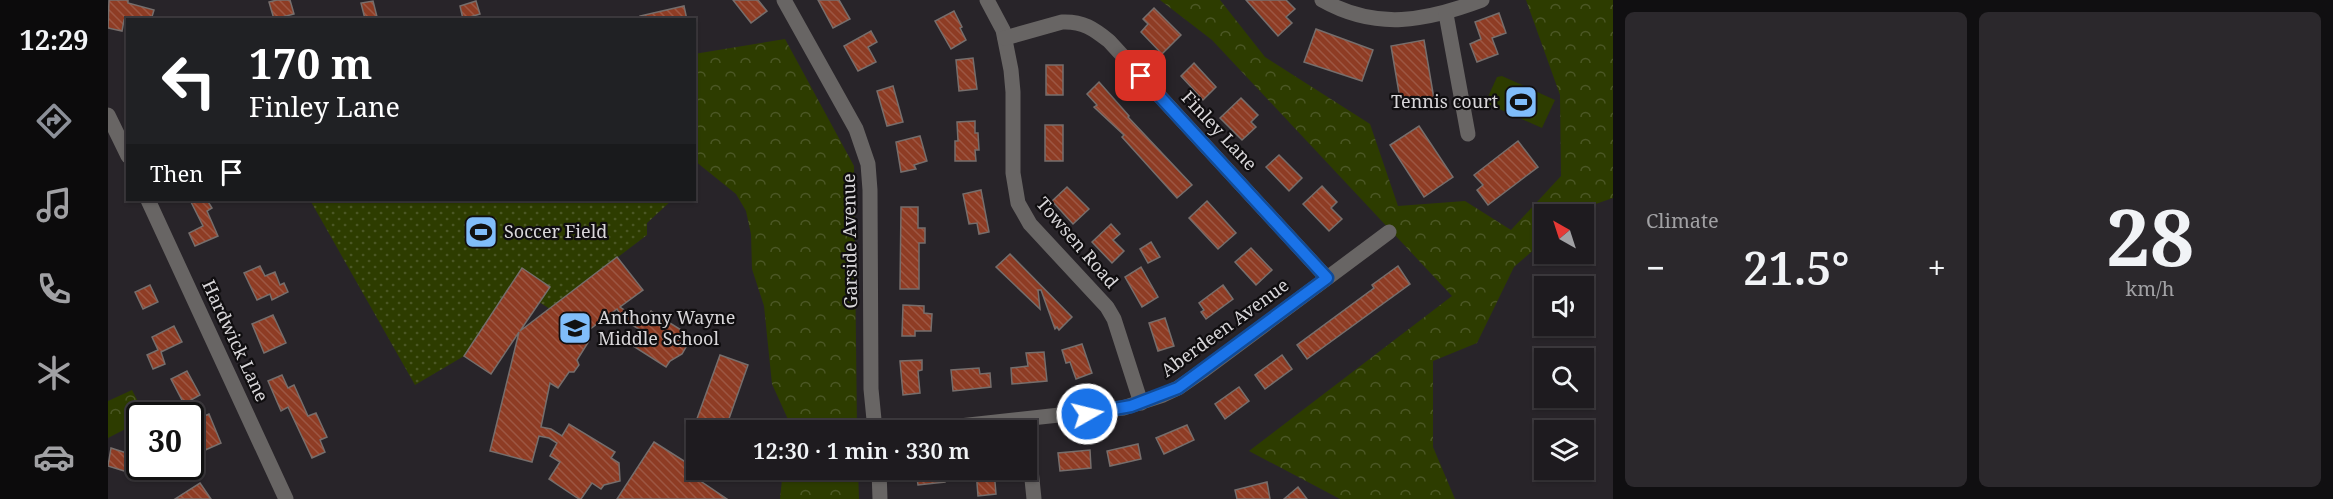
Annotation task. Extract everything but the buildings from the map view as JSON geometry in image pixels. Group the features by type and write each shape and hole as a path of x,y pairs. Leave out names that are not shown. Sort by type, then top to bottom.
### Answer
{"street":[{"name":"Garside Avenue","path":"784,0 856,129 868,164 871,389 874,420"},
{"name":"Towsen Road","path":"987,0 1005,38 1013,92 1013,173 1018,203 1030,224 1107,308 1113,319 1141,404"},
{"path":"1322,0 1365,18 1395,22 1446,14 1482,0"},
{"path":"1446,14 1468,134"},
{"name":"Finley Lane","path":"1005,38 1062,21 1093,27 1109,41 1327,278"},
{"path":"108,115 126,152"},
{"name":"Hardwick Lane","path":"148,201 286,499"},
{"name":"Aberdeen Avenue","path":"1026,420 1087,414 1141,404 1178,388 1389,232"},
{"path":"879,480 880,499"},
{"path":"1032,480 1034,499"}],"green space":[{"path":"1160,0 1220,0 1265,57 1370,124 1398,206 1465,201 1511,230 1534,205 1534,250 1514,267 1477,343 1433,361 1433,447 1455,499 1340,499 1249,451 1452,296 1212,40"},
{"path":"1526,0 1613,0 1613,198 1594,205 1535,204 1561,176 1560,95"},
{"path":"785,39 854,166 857,420 788,420 772,384 764,306 752,269 751,234 746,211 736,194 696,162 696,54"},
{"name":"Tennis court","path":"1502,76 1555,100 1542,128 1488,104 1487,99 1497,77"},
{"path":"311,201 671,201 647,223 647,235 560,301 553,311 539,302 550,287 522,269 464,356 415,385"},
{"path":"132,390 138,402 126,402 126,429 108,438 108,401"},
{"path":"782,480 858,480 859,499 780,499"}],"place":[{"name":"Tennis court","path":"1521,102"},
{"name":"Soccer Field","path":"481,232"},
{"name":"Anthony Wayne Middle School","path":"575,328"}],"route":[{"path":"1087,414 1141,404 1178,388 1327,278 1141,76"}]}
